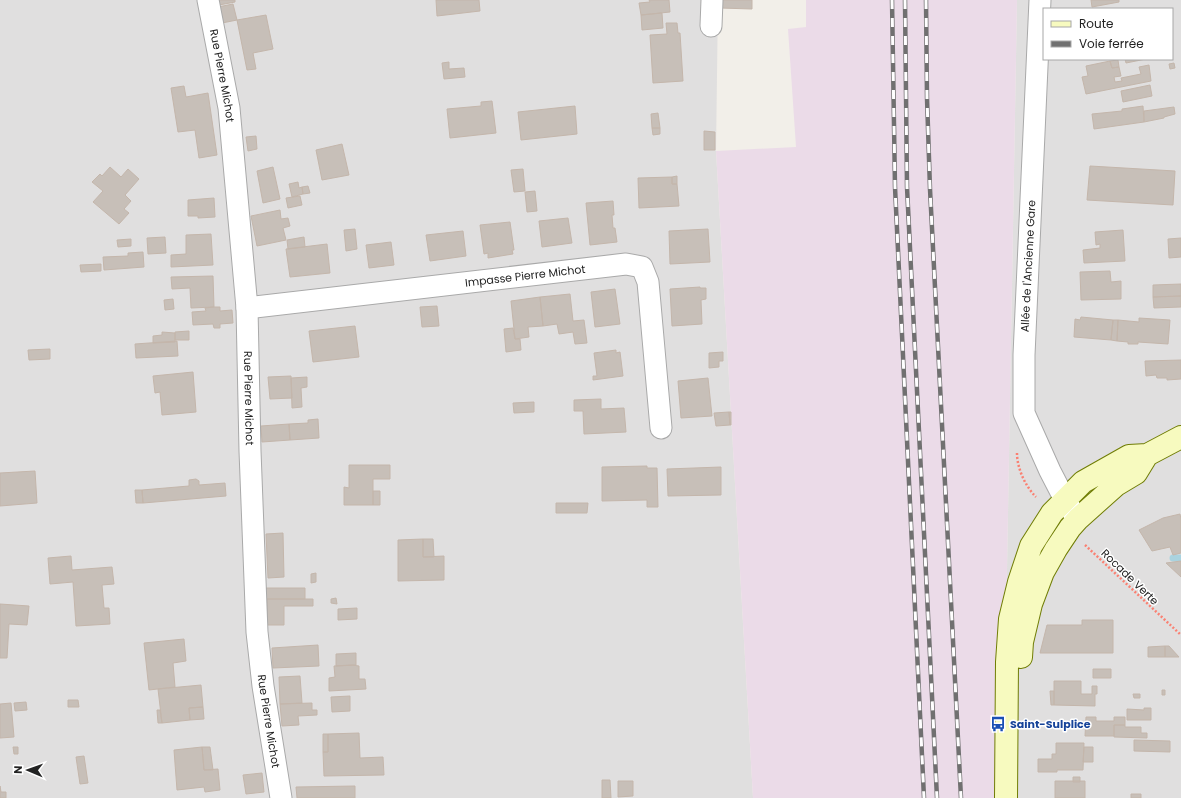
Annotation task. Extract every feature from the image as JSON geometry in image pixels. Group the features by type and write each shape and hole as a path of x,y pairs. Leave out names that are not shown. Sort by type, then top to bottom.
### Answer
{"main road":[{"path":"1006,798 1007,662 1010,619 1018,582 1031,546 1052,513 1082,482 1129,456 1147,455 1181,437"},
{"path":"1019,798 1022,642 1031,604 1043,572 1074,523 1116,485 1136,473 1147,455"}],"street":[{"name":"Rue Pierre Michot","path":"208,0 229,108 247,308 250,452 257,632 262,686 281,798"},
{"path":"711,26 712,0"},
{"name":"Allée de l'Ancienne Gare","path":"1040,0 1024,355 1024,413 1050,471 1065,500 1074,523"},
{"name":"Impasse Pierre Michot","path":"247,308 626,264 642,268 648,282 661,428"}],"path":[{"name":"Rocade Verte","path":"1074,523 1082,542 1181,635"}],"shaded area":[{"path":"0,0 718,0 716,151 753,798 0,798"},
{"path":"806,0 1017,0 1003,798 753,798 716,151 796,147 788,29 806,27"},
{"path":"1017,0 1181,0 1181,798 1003,798"}],"building":[{"path":"217,0 235,0 235,2 219,5"},
{"path":"436,0 479,0 480,11 437,16"},
{"path":"649,0 669,0 670,12 641,15 639,3 650,2"},
{"path":"721,0 752,0 752,9 720,8"},
{"path":"1091,0 1119,0 1119,2 1092,7"},
{"path":"233,4 237,20 222,23 218,7"},
{"path":"662,13 663,28 642,30 641,15"},
{"path":"266,15 273,49 253,53 256,69 247,70 237,20"},
{"path":"666,23 677,23 678,33 680,33 683,81 653,83 650,35 667,34"},
{"path":"1118,60 1119,67 1112,68 1110,61"},
{"path":"1125,60 1141,60 1126,63"},
{"path":"1110,61 1112,68 1119,67 1121,76 1114,77 1115,82 1122,81 1121,78 1141,74 1139,67 1149,65 1151,81 1086,94 1082,77 1088,76 1086,66"},
{"path":"449,62 449,69 464,68 465,77 444,79 442,63"},
{"path":"1174,63 1175,68 1170,69 1169,64"},
{"path":"1150,85 1152,96 1123,102 1121,91"},
{"path":"184,86 186,97 208,93 217,155 199,158 195,130 178,132 171,88"},
{"path":"492,101 496,133 450,138 447,109 481,106 481,102"},
{"path":"575,106 577,134 521,140 518,112"},
{"path":"1143,106 1144,122 1094,129 1092,114 1122,111 1122,109"},
{"path":"1174,107 1175,114 1144,122 1144,111"},
{"path":"658,113 660,128 652,128 651,114"},
{"path":"652,128 660,128 660,134 653,135"},
{"path":"704,131 715,132 715,150 704,150"},
{"path":"256,136 257,149 248,151 246,137"},
{"path":"342,144 349,175 322,180 316,150"},
{"path":"1090,166 1175,171 1173,205 1087,200"},
{"path":"110,167 121,177 128,169 139,179 125,195 131,201 124,209 129,213 119,224 93,202 103,191 92,182 100,174 102,176"},
{"path":"273,167 280,199 263,203 257,171"},
{"path":"523,169 525,191 514,192 511,170"},
{"path":"677,176 677,184 672,184 672,177"},
{"path":"672,177 672,184 677,184 679,206 639,208 638,178"},
{"path":"298,182 299,188 302,187 303,194 292,197 289,184"},
{"path":"308,186 310,193 303,194 302,187"},
{"path":"535,191 537,211 527,212 525,192"},
{"path":"300,196 302,205 288,208 286,198"},
{"path":"214,198 215,217 198,218 198,216 188,216 188,200"},
{"path":"613,201 613,228 615,228 617,242 590,245 586,203"},
{"path":"280,210 281,219 288,218 290,226 283,228 286,240 257,246 251,216"},
{"path":"568,218 572,243 542,247 539,221"},
{"path":"510,222 514,250 512,250 513,254 488,258 488,253 484,254 480,225"},
{"path":"355,229 357,249 346,251 344,230"},
{"path":"708,229 710,262 670,264 669,231"},
{"path":"1123,230 1125,261 1084,263 1083,250 1100,248 1100,244 1096,245 1095,232"},
{"path":"463,231 466,256 430,261 426,235"},
{"path":"211,234 213,265 171,267 171,255 186,254 186,235"},
{"path":"165,237 166,253 148,254 147,238"},
{"path":"304,237 305,247 288,249 287,240"},
{"path":"1181,238 1181,257 1169,258 1168,239"},
{"path":"131,239 131,246 118,247 117,240"},
{"path":"391,242 394,265 369,268 366,245"},
{"path":"327,244 330,273 290,277 286,249"},
{"path":"143,252 144,267 104,270 103,257 128,256 128,253"},
{"path":"101,264 101,271 81,272 80,265"},
{"path":"1110,271 1111,282 1121,281 1121,299 1081,300 1080,272"},
{"path":"213,276 214,307 191,308 190,288 172,289 171,277"},
{"path":"1181,284 1181,296 1153,297 1153,285"},
{"path":"706,288 706,299 701,300 702,324 672,326 670,289"},
{"path":"615,289 620,324 595,327 591,292"},
{"path":"570,294 573,321 584,320 587,343 575,344 573,332 559,334 557,324 543,326 540,297"},
{"path":"1181,296 1181,307 1154,308 1153,297"},
{"path":"540,297 543,326 528,327 529,337 515,339 511,301"},
{"path":"173,299 174,309 165,310 164,300"},
{"path":"437,306 439,326 422,327 420,307"},
{"path":"220,307 220,311 232,310 233,323 220,324 220,328 214,328 213,324 193,325 192,312 206,311 205,308"},
{"path":"1081,317 1113,320 1111,340 1074,337 1075,319 1080,320"},
{"path":"1139,318 1170,320 1168,344 1138,342 1138,344 1128,344 1128,342 1117,341 1118,320 1139,322"},
{"path":"1113,320 1118,320 1117,341 1111,340"},
{"path":"355,326 359,357 313,362 309,331"},
{"path":"513,328 515,339 520,339 521,350 506,352 504,329"},
{"path":"189,331 189,340 175,340 175,332"},
{"path":"162,332 175,333 175,342 153,343 153,336 162,335"},
{"path":"177,341 178,356 136,358 135,344"},
{"path":"50,349 50,359 29,360 28,350"},
{"path":"616,350 616,353 620,352 623,376 593,380 593,376 597,376 594,353"},
{"path":"723,352 723,361 719,361 719,367 709,368 709,353"},
{"path":"1181,360 1181,379 1167,380 1167,378 1157,378 1156,375 1146,376 1145,361"},
{"path":"193,372 196,412 162,415 160,392 155,393 153,376"},
{"path":"291,376 292,398 270,399 268,377"},
{"path":"307,377 307,387 301,388 302,407 292,408 291,378"},
{"path":"708,378 712,416 681,418 678,381"},
{"path":"601,399 601,409 624,408 626,432 584,434 583,411 574,411 574,400"},
{"path":"534,402 534,412 514,413 513,403"},
{"path":"729,412 731,412 731,425 730,425"},
{"path":"729,412 730,425 716,426 714,413"},
{"path":"318,419 319,438 290,440 289,424 308,423 308,420"},
{"path":"289,424 290,440 262,442 261,426"},
{"path":"349,465 390,465 390,479 373,479 373,505 344,505 344,487 349,488"},
{"path":"647,466 647,468 657,468 658,507 647,507 647,500 602,501 602,467"},
{"path":"721,467 721,495 668,496 667,469"},
{"path":"35,471 37,503 0,506 0,473"},
{"path":"196,479 199,481 199,485 225,483 226,496 143,503 142,490 189,486 189,480"},
{"path":"135,490 142,490 143,503 136,503"},
{"path":"373,491 380,491 380,505 373,505"},
{"path":"556,503 588,503 587,513 556,513"},
{"path":"1180,514 1181,553 1173,555 1170,547 1152,551 1139,530 1163,518"},
{"path":"283,533 284,577 268,578 266,534"},
{"path":"423,539 433,539 434,557 423,557"},
{"path":"423,539 423,557 444,556 444,580 398,581 398,540"},
{"path":"71,556 72,570 112,567 114,584 102,585 104,608 109,608 110,624 76,626 73,582 50,584 48,558"},
{"path":"1181,561 1181,577 1166,563"},
{"path":"316,573 316,582 311,583 311,574"},
{"path":"263,588 305,588 305,599 263,599"},
{"path":"336,598 337,604 331,603 331,599"},
{"path":"267,599 313,599 313,606 284,606 284,625 267,625"},
{"path":"0,604 29,606 27,625 9,624 7,658 0,658"},
{"path":"357,608 357,619 338,620 338,609"},
{"path":"1082,620 1113,620 1113,653 1040,653 1047,625 1082,625"},
{"path":"184,639 186,661 173,663 175,687 149,690 144,643"},
{"path":"318,645 319,666 273,668 272,648"},
{"path":"1165,646 1169,646 1179,657 1165,657"},
{"path":"1165,646 1165,657 1148,657 1148,647"},
{"path":"356,653 356,665 336,666 336,654"},
{"path":"334,666 359,666 359,679 365,679 366,689 329,691 329,678 335,677"},
{"path":"1093,669 1111,669 1111,678 1093,678"},
{"path":"300,676 302,703 280,704 279,677"},
{"path":"1054,681 1081,681 1081,694 1092,694 1092,686 1097,686 1095,706 1054,705"},
{"path":"201,685 203,707 189,708 190,720 162,723 158,689"},
{"path":"1162,690 1165,690 1165,695 1162,695"},
{"path":"1050,691 1054,691 1054,705 1051,705"},
{"path":"1133,694 1140,694 1140,698 1134,698"},
{"path":"350,696 350,711 332,712 331,697"},
{"path":"68,700 78,700 79,707 68,707"},
{"path":"26,702 27,710 15,711 14,703"},
{"path":"11,703 14,737 0,738 0,704"},
{"path":"312,703 312,710 317,710 317,715 298,716 299,725 282,726 280,704"},
{"path":"203,707 204,719 190,720 189,708"},
{"path":"1144,708 1151,708 1151,720 1127,720 1127,709 1144,710"},
{"path":"157,710 160,710 162,723 158,723"},
{"path":"1086,717 1096,717 1096,721 1114,721 1114,717 1125,717 1125,725 1114,725 1114,736 1085,736"},
{"path":"1114,725 1141,727 1141,733 1147,733 1147,738 1114,737"},
{"path":"359,733 360,758 383,757 384,775 324,776 323,752 328,752 328,734"},
{"path":"323,734 328,734 328,752 323,752"},
{"path":"1134,740 1170,741 1170,752 1134,751"},
{"path":"1056,743 1084,743 1083,770 1038,772 1038,759 1052,759 1052,754 1056,754"},
{"path":"13,747 18,747 18,754 14,754"},
{"path":"202,747 210,747 213,770 204,770"},
{"path":"202,747 204,770 218,769 220,790 205,792 204,787 177,790 174,750"},
{"path":"1084,747 1093,747 1093,762 1083,762"},
{"path":"84,756 88,783 80,784 76,757"},
{"path":"262,773 264,792 246,794 243,775"},
{"path":"1073,777 1080,777 1080,782 1073,782"},
{"path":"602,780 610,780 611,798 602,798"},
{"path":"618,781 633,781 633,796 618,797"},
{"path":"1055,781 1085,781 1085,798 1055,798"},
{"path":"0,786 1,792 6,792 6,798 0,798"},
{"path":"355,786 355,798 297,798 296,787"},
{"path":"1131,794 1141,794 1141,798 1131,798"}],"waterway":[{"path":"1173,558 1181,558"}],"railway":[{"path":"892,0 895,187 924,798"},
{"path":"905,0 907,187 937,798"},
{"path":"926,0 930,189 961,798"}],"place":[{"name":"Saint-Sulplice","path":"998,724"}]}
